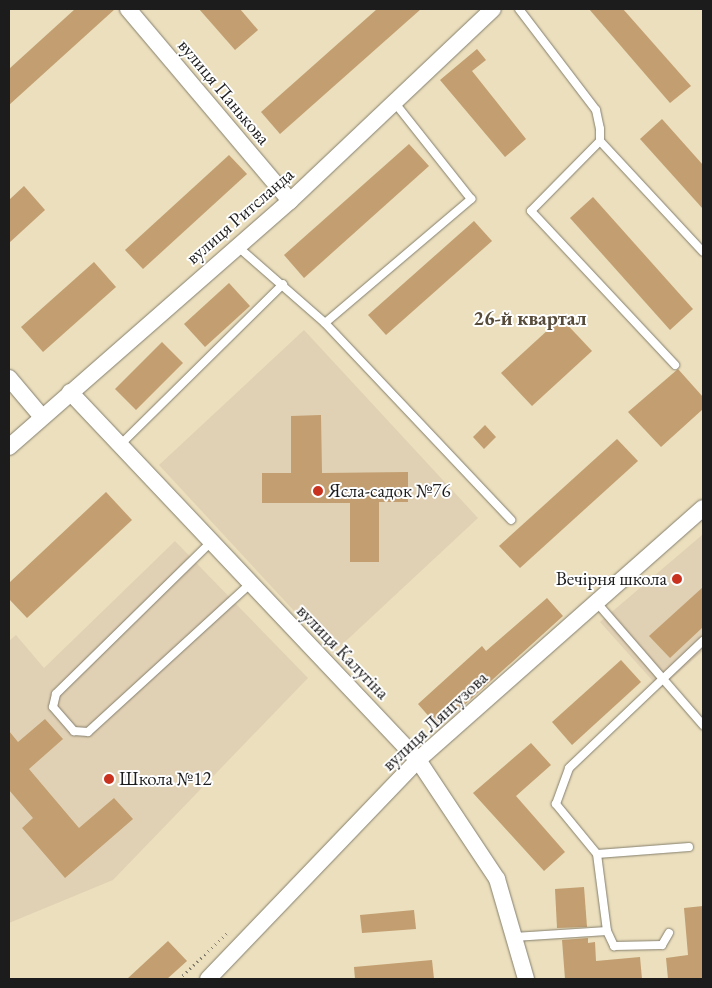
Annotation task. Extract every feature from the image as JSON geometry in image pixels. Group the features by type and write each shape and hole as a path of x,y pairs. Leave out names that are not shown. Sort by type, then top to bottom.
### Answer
{"street":[{"name":"вулиця Панькова","path":"128,9 290,201"},
{"name":"вулиця Ритсланда","path":"9,447 290,201 493,9"},
{"path":"9,378 42,417"},
{"name":"вулиця Калугіна","path":"70,392 418,760 497,879 526,979"},
{"name":"вулиця Лянгузова","path":"208,979 418,760 703,508"}],"lane":[{"path":"519,9 596,110 600,141 703,252"},
{"path":"325,323 471,199 394,102"},
{"path":"600,141 531,210 675,364"},
{"path":"237,246 283,284 325,323 512,520"},
{"path":"120,445 283,284"},
{"path":"211,542 56,694 54,707 74,731 88,732 250,584"},
{"path":"596,603 703,725"},
{"path":"669,933 662,945 614,946 607,931 597,854 556,804 569,768 703,641"},
{"path":"597,854 690,847"},
{"path":"514,938 607,931"}],"shaded area":[{"name":"Ясла-садок №76","path":"304,330 478,518 333,653 159,465"},
{"name":"Вечірня школа","path":"702,535 703,651 660,689 600,622"},
{"name":"Школа №12","path":"175,541 308,678 113,880 9,923 9,641 16,635 44,668"}],"building":[{"path":"75,9 115,9 9,105 9,69"},
{"path":"199,9 240,9 258,30 235,50"},
{"path":"377,9 421,9 280,134 261,112"},
{"path":"589,9 623,9 691,86 670,103"},
{"path":"477,49 486,60 472,71 526,139 505,157 440,80"},
{"path":"662,119 703,165 703,209 640,139"},
{"path":"409,144 429,166 304,278 284,255"},
{"path":"229,155 247,174 143,269 125,250"},
{"path":"24,186 45,210 9,243 9,200"},
{"path":"593,197 693,309 670,330 570,218"},
{"path":"474,221 492,241 386,335 368,315"},
{"path":"94,262 116,287 43,352 21,327"},
{"path":"229,283 250,306 205,347 184,324"},
{"path":"561,318 592,351 532,406 501,373"},
{"path":"162,342 183,363 136,410 115,389"},
{"path":"678,369 703,397 703,409 661,447 628,412"},
{"path":"321,415 322,473 408,472 408,502 379,502 379,562 350,562 350,503 262,503 262,473 291,473 291,416"},
{"path":"485,425 496,437 484,449 473,437"},
{"path":"617,439 638,461 520,568 499,546"},
{"path":"106,492 132,520 27,618 9,599 9,583"},
{"path":"703,587 703,627 670,658 649,636"},
{"path":"547,598 563,616 439,728 418,704 482,646 486,651"},
{"path":"621,660 641,682 572,745 552,722"},
{"path":"45,719 63,739 29,769 79,828 114,798 133,819 65,878 22,828 33,818 9,790 9,731 18,742"},
{"path":"531,743 551,765 516,796 565,852 544,871 473,793"},
{"path":"584,887 587,927 557,928 555,889"},
{"path":"703,906 703,979 668,979 666,958 688,955 684,908"},
{"path":"414,910 416,929 362,933 360,915"},
{"path":"588,938 588,943 595,942 596,961 640,957 642,979 565,979 562,940"},
{"path":"168,941 187,961 167,979 127,979"},
{"path":"432,960 434,979 355,979 354,967"}],"place":[{"name":"Ясла-садок №76","path":"318,491"},
{"name":"Вечірня школа","path":"677,579"},
{"name":"Школа №12","path":"109,779"}],"district":[{"name":"26-й квартал","path":"530,318"}]}
